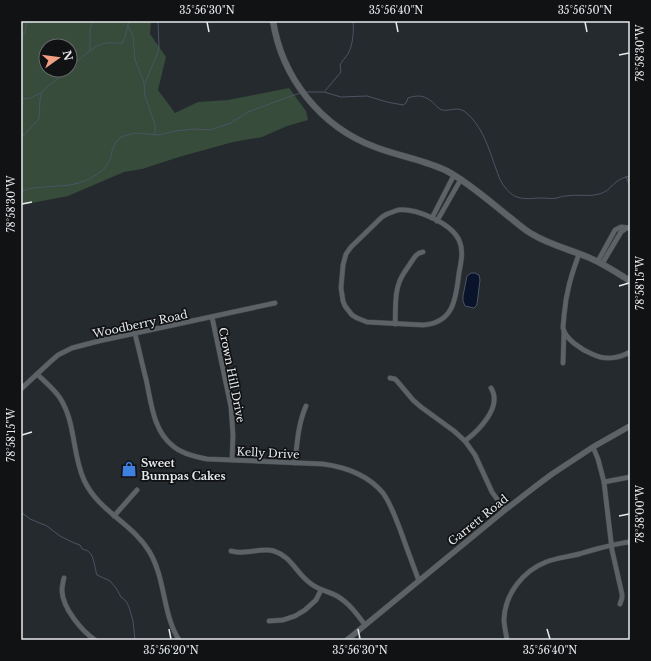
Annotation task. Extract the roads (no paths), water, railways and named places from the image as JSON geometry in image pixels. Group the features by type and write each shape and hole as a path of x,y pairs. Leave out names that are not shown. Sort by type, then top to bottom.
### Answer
{"main road":[{"path":"273,21 282,55 293,79 303,94 313,105 339,128 366,144 440,168 454,175 532,234 600,263 630,281"}],"street":[{"path":"432,218 454,175"},
{"path":"437,221 461,179"},
{"path":"443,197 449,200"},
{"path":"398,210 408,210 437,221 453,231 461,246 462,260 454,304 444,318 432,324 423,325 367,322 357,318 348,311 343,301 342,274 344,260 351,247 378,221 387,214 398,210"},
{"path":"600,263 621,232 628,228"},
{"path":"395,324 397,290 399,283 415,256 424,252"},
{"path":"563,363 565,300 571,276 579,254"},
{"name":"Woodberry Road","path":"21,389 55,357 72,348 275,303"},
{"name":"Crown Hill Drive","path":"212,317 230,407 233,435 232,460"},
{"path":"564,331 579,347 597,357 616,358 630,352"},
{"name":"Kelly Drive","path":"135,334 158,427 173,447 198,458 323,464 347,469 356,473 380,489 387,499 395,516 419,581"},
{"path":"37,374 57,394 65,409 70,423 81,474 86,485 97,501 140,540 147,548 153,559 158,569 170,622 179,640"},
{"path":"390,378 398,381 413,400 465,441 474,455 492,492 505,510"},
{"path":"465,441 481,427 489,414 494,400 492,388"},
{"path":"295,463 298,436 306,406"},
{"name":"Garrett Road","path":"346,640 505,510 552,474 593,447 630,426"},
{"path":"593,447 604,482 611,545 622,594 620,604"},
{"path":"604,482 630,476"},
{"path":"114,516 137,490"},
{"path":"507,640 504,627 505,609 513,589 519,581 534,568 546,562 611,545 630,542"},
{"path":"231,551 243,552 263,550 276,552 284,556 291,562 305,580 322,590 339,597 352,608 365,624"},
{"path":"64,578 62,591 69,610 81,628 96,640"},
{"path":"269,621 283,620 295,616 316,600 322,590"}],"water":[{"path":"471,273 479,275 480,280 477,304 474,308 465,306 463,301 467,276"}],"waterway":[{"path":"21,36 25,32 27,21"},
{"path":"90,51 90,30 92,21"},
{"path":"78,62 97,46 106,43 122,43 129,21"},
{"path":"145,83 159,48 158,21"},
{"path":"325,91 341,72 340,65 350,50 353,38 353,21"},
{"path":"128,26 133,36 135,60 144,82 145,96 155,125 155,133 153,135"},
{"path":"21,99 31,98 42,92 59,78"},
{"path":"306,92 324,92 341,97 367,96 403,105 406,103 408,98 420,96 428,99 443,110 457,109 464,111 476,123 484,137 501,181 510,193 520,198 557,198 570,195 595,195 605,192 618,181 630,176"},
{"path":"21,138 39,119 40,99 42,93"},
{"path":"21,191 33,188 70,185 87,180 105,168 110,160 116,142 121,137 135,133 159,135 175,131 194,129 210,130 231,123 248,112 301,93"},
{"path":"626,177 630,185"},
{"path":"21,512 30,519 47,526 60,536 80,545 82,549 91,554 97,575 110,581 121,597 126,601 133,621 135,640"}],"place":[{"name":"Sweet Bumpas Cakes","path":"129,469"}]}
